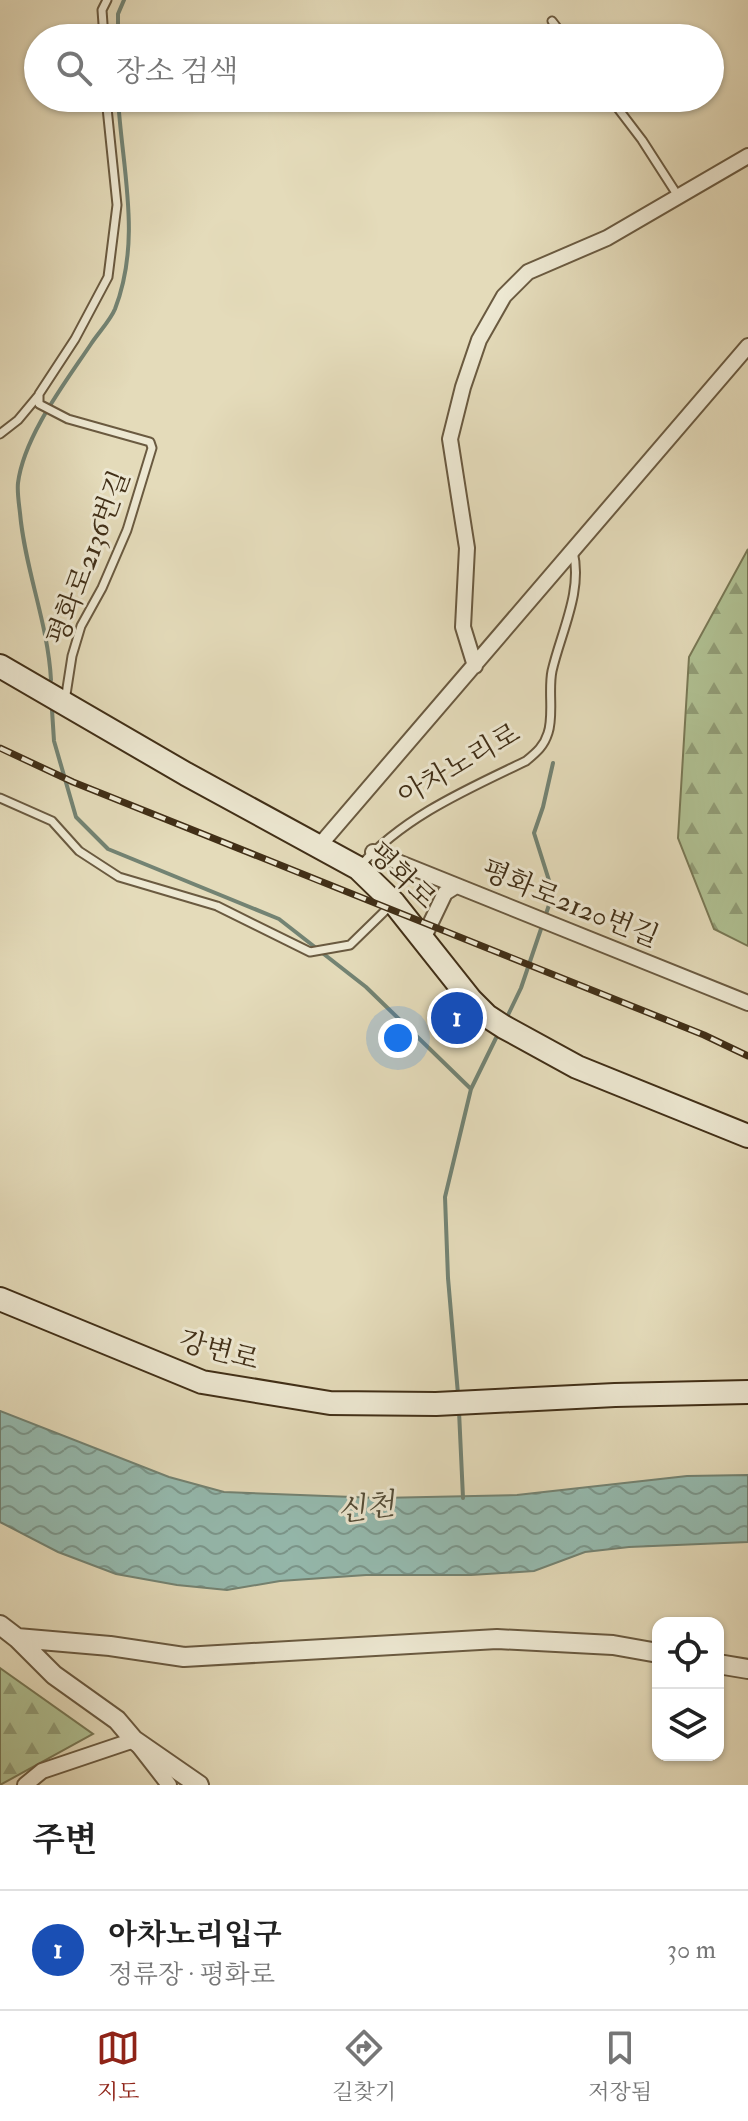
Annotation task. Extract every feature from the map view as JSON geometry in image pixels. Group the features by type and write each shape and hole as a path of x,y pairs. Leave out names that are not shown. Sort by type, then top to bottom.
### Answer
{"main road":[{"name":"평화로","path":"0,666 186,774 319,846 366,860 394,903 471,1000 504,1027 577,1067 748,1136"},
{"name":"강변로","path":"0,1299 202,1382 330,1403 436,1404 748,1392"}],"street":[{"path":"475,666 463,627 467,548 450,439 479,340 504,296 528,272 607,238 748,156"},
{"name":"아차노리로","path":"319,846 748,346"},
{"name":"평화로2120번길","path":"366,860 456,886 748,1003"},
{"path":"423,939 445,893 456,886"},
{"path":"0,1625 54,1675 104,1708 169,1785"},
{"path":"17,1638 110,1646 184,1657 497,1639 613,1645 652,1652"},
{"path":"724,1665 748,1669"},
{"path":"25,1785 42,1771 134,1740"},
{"path":"134,1740 199,1785"}],"lane":[{"path":"103,24 102,10 107,0"},
{"path":"0,434 18,420 39,394 75,339 108,277 117,205 107,112"},
{"path":"621,112 678,196"},
{"name":"평화로2136번길","path":"39,394 39,404 68,419 150,442 152,448 127,530 102,588 81,626 72,656 65,703"},
{"name":"아차노리로","path":"366,860 413,819 526,761 542,748 550,729 552,672 563,641 578,572 573,551"},
{"path":"0,798 52,821 79,851 119,877 217,906 310,952 350,945 394,903"}],"green space":[{"path":"748,549 748,946 714,929 678,838 689,657"},
{"path":"0,1668 93,1734 0,1785"}],"water":[{"name":"신천","path":"0,1411 169,1477 224,1492 379,1498 517,1495 687,1476 748,1475 748,1542 585,1552 534,1571 471,1575 366,1575 280,1581 227,1590 177,1585 116,1574 58,1552 0,1522"}],"waterway":[{"path":"118,24 118,14 124,0"},
{"path":"51,680 46,638 23,534 18,483 28,447 37,429 113,313 123,283 129,230 119,112"},
{"path":"52,710 54,741 76,817 108,849 279,919 366,987 471,1089 445,1197 458,1394"},
{"path":"545,917 553,893 534,833 553,763"},
{"path":"508,1015 521,988 542,926"},
{"path":"471,1089 496,1038"},
{"path":"459,1411 463,1498"}],"railway":[{"path":"0,748 73,782 704,1035 748,1056"}],"place":[{"name":"아차노리입구","path":"457,1018"}]}
